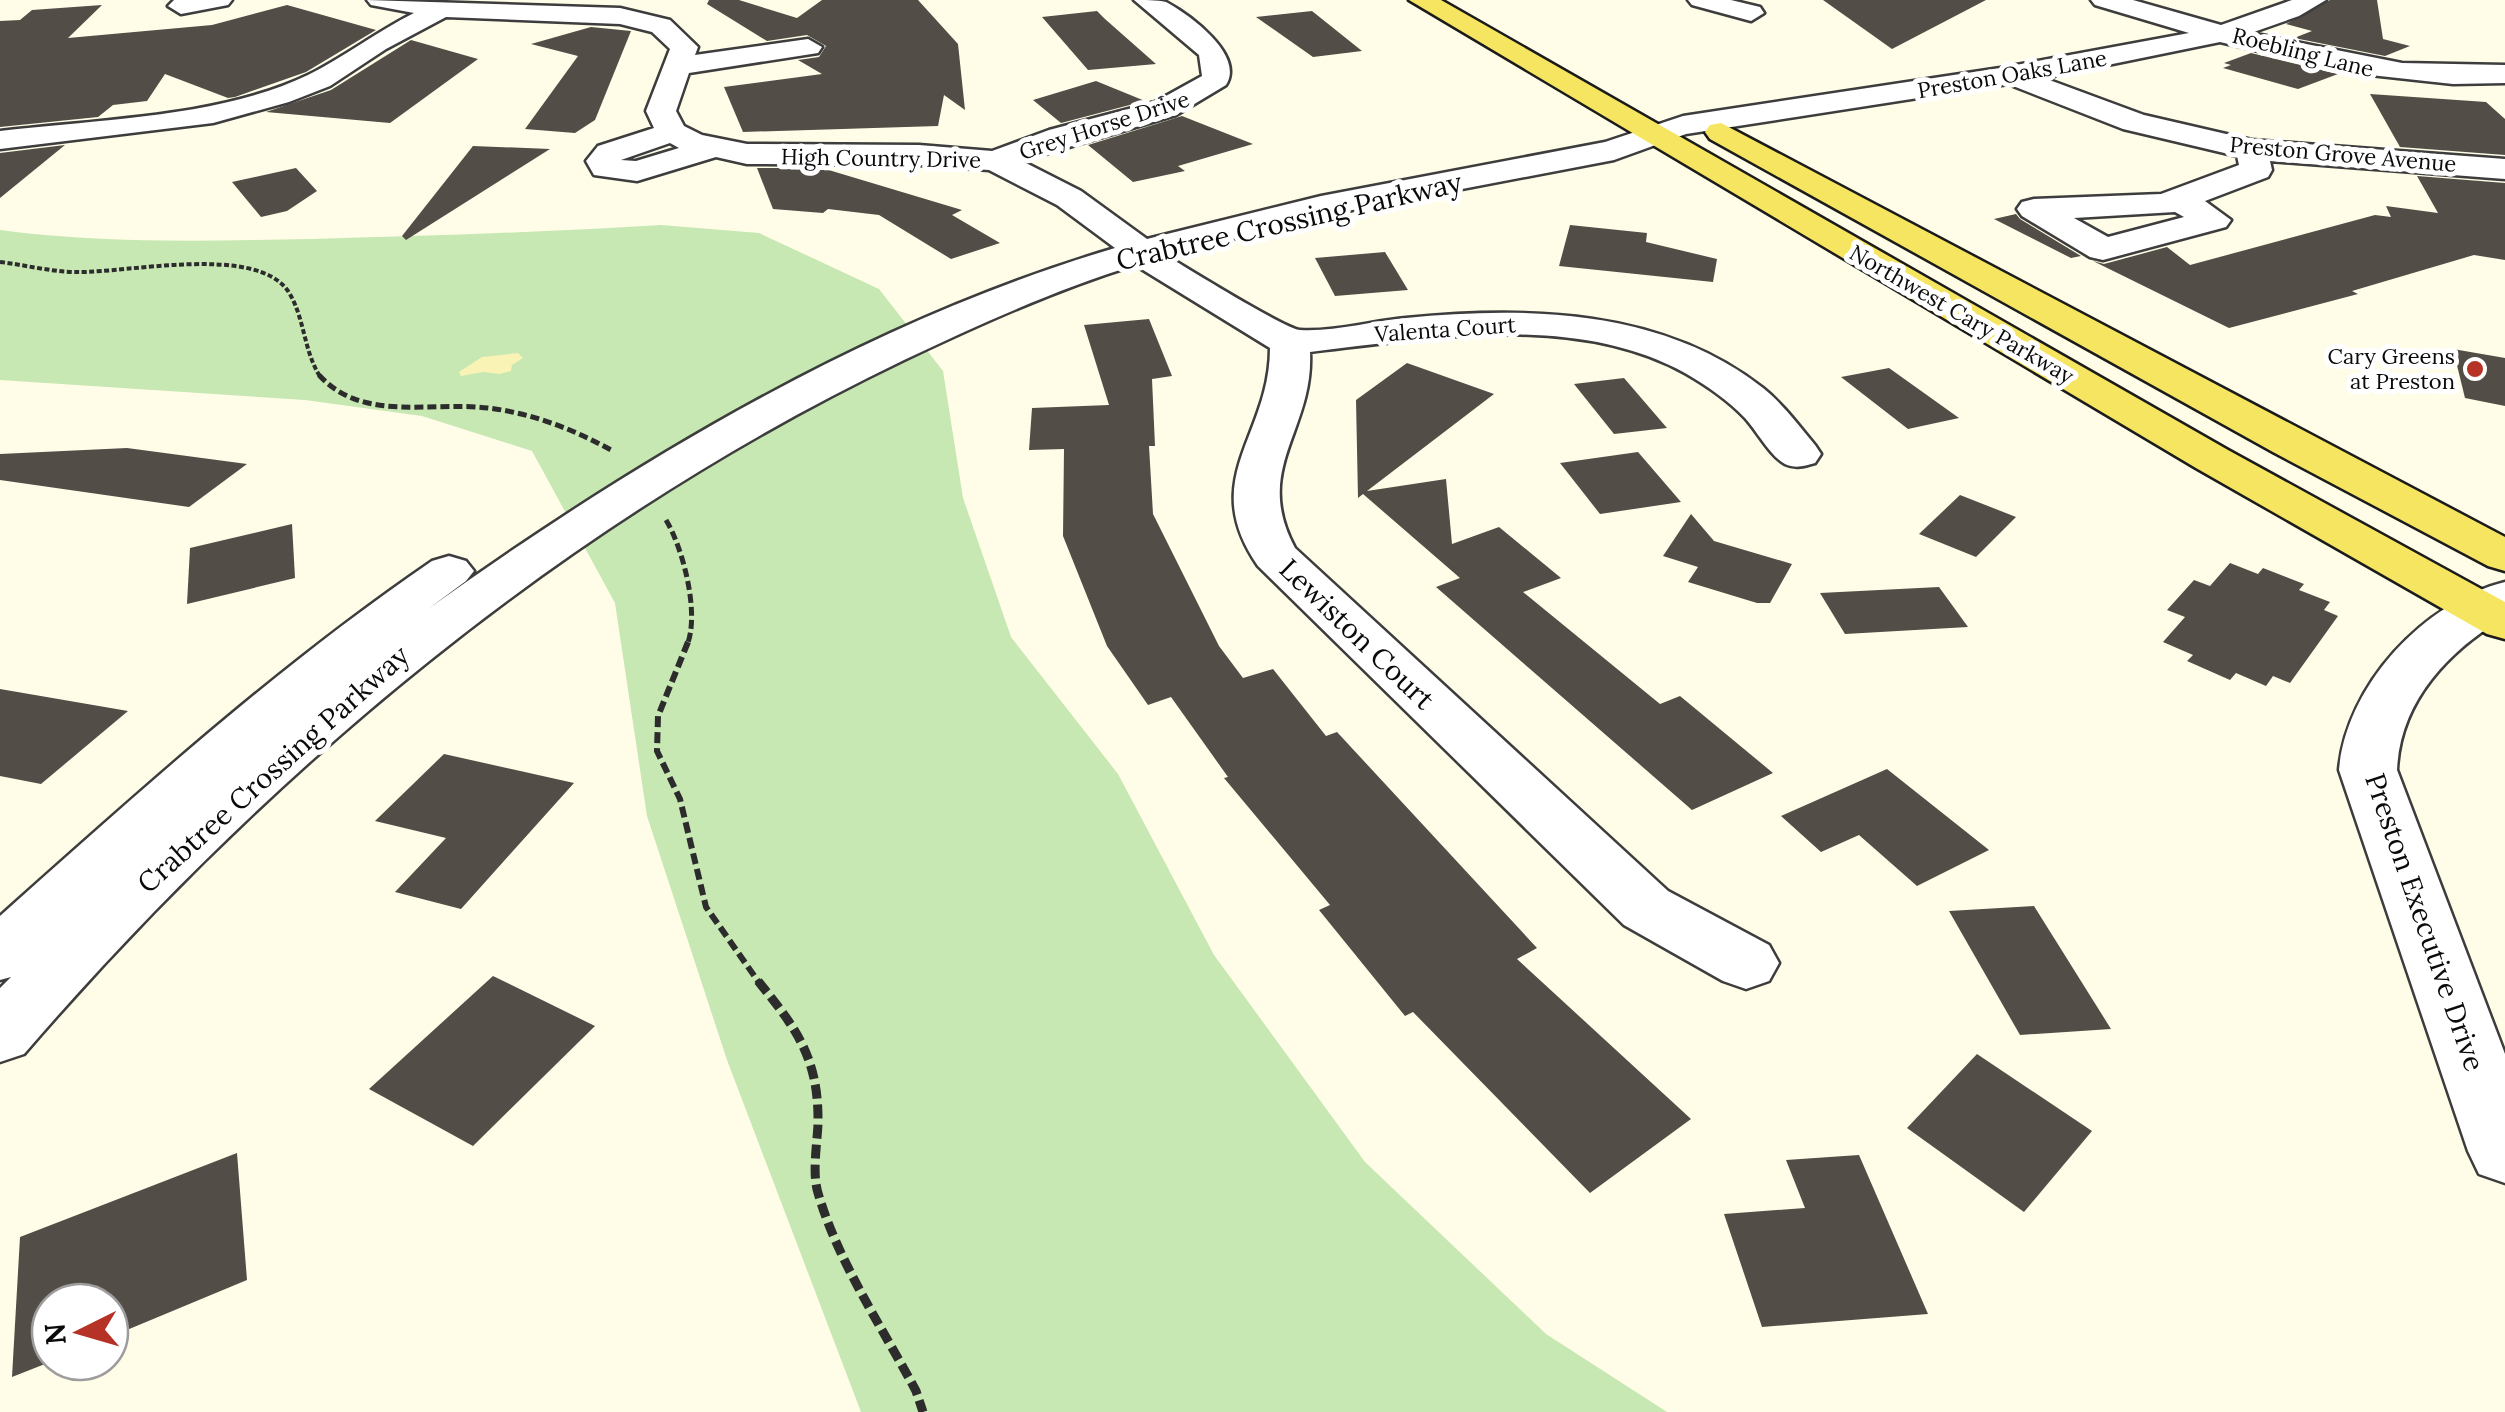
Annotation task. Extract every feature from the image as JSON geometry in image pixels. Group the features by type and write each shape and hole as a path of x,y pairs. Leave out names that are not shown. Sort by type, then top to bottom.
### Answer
{"main road":[{"name":"Northwest Cary Parkway","path":"1422,0 1640,138 2496,610"},
{"name":"Northwest Cary Parkway","path":"1476,0 2289,443 2505,556"}],"street":[{"path":"180,6 219,0"},
{"path":"380,0 442,9 614,7 676,36 684,47 661,111 672,132"},
{"name":"Grey Horse Drive","path":"996,161 1066,135 1161,110 1201,93 1216,79 1212,51 1147,0"},
{"path":"1701,0 1751,13"},
{"name":"Roebling Lane","path":"2104,0 2384,72 2459,77 2505,74"},
{"name":"Preston Oaks Lane","path":"1704,123 2012,76 2225,32 2313,0"},
{"path":"0,140 213,114 320,80 376,43 442,9"},
{"path":"680,66 808,47"},
{"name":"Preston Grove Avenue","path":"2012,76 2134,122 2254,160 2505,169"},
{"path":"213,114 222,145"},
{"name":"Crabtree Crossing Parkway","path":"0,955 53,911 233,797 328,712 430,630 600,509 762,413 883,352 1132,246 1614,150 1640,138 1704,123"},
{"name":"High Country Drive","path":"714,148 637,171 606,168 602,162 608,153 672,132 714,148 771,156 919,155 996,161 1069,198 1132,246"},
{"path":"2179,200 2254,160 2286,179 2385,185 2505,201"},
{"path":"1132,246 1290,344"},
{"name":"Valenta Court","path":"1290,344 1461,324 1531,324 1598,332 1671,354 1727,382 1748,398 1799,454"},
{"name":"Lewiston Court","path":"1290,344 1294,368 1252,495 1260,534 1275,556 1646,908 1746,963"},
{"name":"Preston Executive Drive","path":"2496,610 2418,661 2372,733 2368,770 2505,1151"},
{"name":"Crabtree Crossing Parkway","path":"0,1034 53,911"}],"path":[{"path":"0,262 76,272 204,267 260,270 274,277 287,292 311,367 332,390 368,404 428,409 486,407 528,417 610,450"},
{"path":"658,513 680,543 693,630 658,716 658,752 680,800 706,907 733,950 798,1031 812,1064 818,1107 816,1189 838,1243 916,1391 923,1412"}],"green space":[{"path":"661,225 759,233 879,289 943,371 963,498 1011,637 1118,774 1214,955 1365,1162 1546,1334 1667,1412 861,1412 727,1060 647,816 615,603 532,451 422,416 305,400 0,380 0,230 78,238 194,241"}],"sand":[{"path":"518,353 523,358 512,365 511,371 461,376 459,372 482,357"}],"building":[{"path":"709,0 739,0 797,18 822,0 918,0 958,44 965,110 944,95 938,126 743,132 724,87 822,74 798,60 819,57 826,46 807,35 767,41 707,4"},
{"path":"1823,0 1986,0 1892,49"},
{"path":"2330,0 2377,0 2383,39 2410,46 2385,56 2294,38 2312,31 2286,24"},
{"path":"102,5 68,38 212,25 287,5 376,30 306,72 235,97 228,98 165,74 147,101 113,105 98,117 0,127 0,21 20,20 32,10"},
{"path":"1097,11 1156,64 1088,70 1042,17"},
{"path":"1312,11 1362,51 1313,57 1256,17"},
{"path":"591,27 631,31 595,120 575,133 525,129 578,56 531,44"},
{"path":"411,40 478,59 390,123 266,112 331,90"},
{"path":"2251,53 2338,74 2298,89 2223,68 2231,65 2224,63"},
{"path":"1096,81 1145,101 1061,123 1033,100"},
{"path":"2370,94 2486,102 2505,119 2505,155 2400,147"},
{"path":"1182,116 1253,144 1178,166 1185,171 1133,182 1088,145"},
{"path":"65,145 0,198 0,153"},
{"path":"473,146 550,149 406,240 402,236"},
{"path":"296,168 317,191 287,211 261,217 232,182"},
{"path":"757,168 822,168 962,210 952,215 1000,243 951,259 879,215 828,209 823,213 773,209"},
{"path":"2417,176 2505,183 2505,260 2474,255 2352,291 2358,294 2229,328 2093,261 2104,264 2167,247 2190,265 2375,215 2391,217 2386,206 2438,213"},
{"path":"2016,214 2081,256 2071,258 1994,219"},
{"path":"1570,225 1647,233 1646,242 1717,259 1713,282 1559,266"},
{"path":"1385,252 1408,290 1335,296 1315,258"},
{"path":"1149,319 1172,376 1152,379 1155,446 1149,446 1153,514 1219,646 1243,678 1273,669 1326,736 1337,732 1537,948 1517,959 1691,1119 1590,1193 1413,1012 1405,1016 1319,910 1330,905 1224,778 1228,777 1171,697 1148,705 1107,646 1063,536 1064,449 1029,450 1032,408 1109,405 1084,325"},
{"name":"Cary Greens at Preston","path":"2453,349 2505,358 2505,406 2465,398"},
{"path":"1407,363 1494,394 1367,491 1446,479 1452,544 1499,527 1561,578 1523,592 1660,704 1680,696 1773,773 1692,810 1436,587 1460,578 1363,494 1358,498 1356,400"},
{"path":"1889,368 1959,418 1908,429 1841,377"},
{"path":"1624,378 1667,428 1614,434 1574,384"},
{"path":"127,448 247,464 189,507 0,480 0,454"},
{"path":"1638,452 1681,502 1600,514 1560,463"},
{"path":"1960,495 2016,517 1976,557 1919,534"},
{"path":"1691,514 1714,541 1792,564 1770,603 1757,603 1688,582 1698,567 1663,556"},
{"path":"292,524 295,578 187,604 190,548"},
{"path":"2230,563 2258,574 2263,568 2304,584 2299,590 2330,602 2324,610 2338,616 2290,683 2273,676 2266,686 2236,673 2230,680 2187,661 2193,655 2163,642 2185,617 2167,610 2194,580 2210,586"},
{"path":"1939,587 1968,627 1845,634 1820,593"},
{"path":"0,689 128,711 41,784 0,776"},
{"path":"444,754 574,783 461,909 395,892 446,838 375,821"},
{"path":"1887,769 1989,850 1917,886 1859,835 1821,852 1781,816"},
{"path":"2034,906 2111,1029 2020,1035 1949,911"},
{"path":"493,976 595,1026 473,1146 369,1089"},
{"path":"1977,1054 2092,1131 2024,1212 1907,1128"},
{"path":"237,1153 247,1280 130,1329 130,1282 30,1282 30,1370 12,1377 20,1237"},
{"path":"1859,1155 1928,1314 1762,1327 1724,1214 1805,1208 1786,1160"}],"place":[{"name":"Cary Greens at Preston","path":"2475,369"}]}
